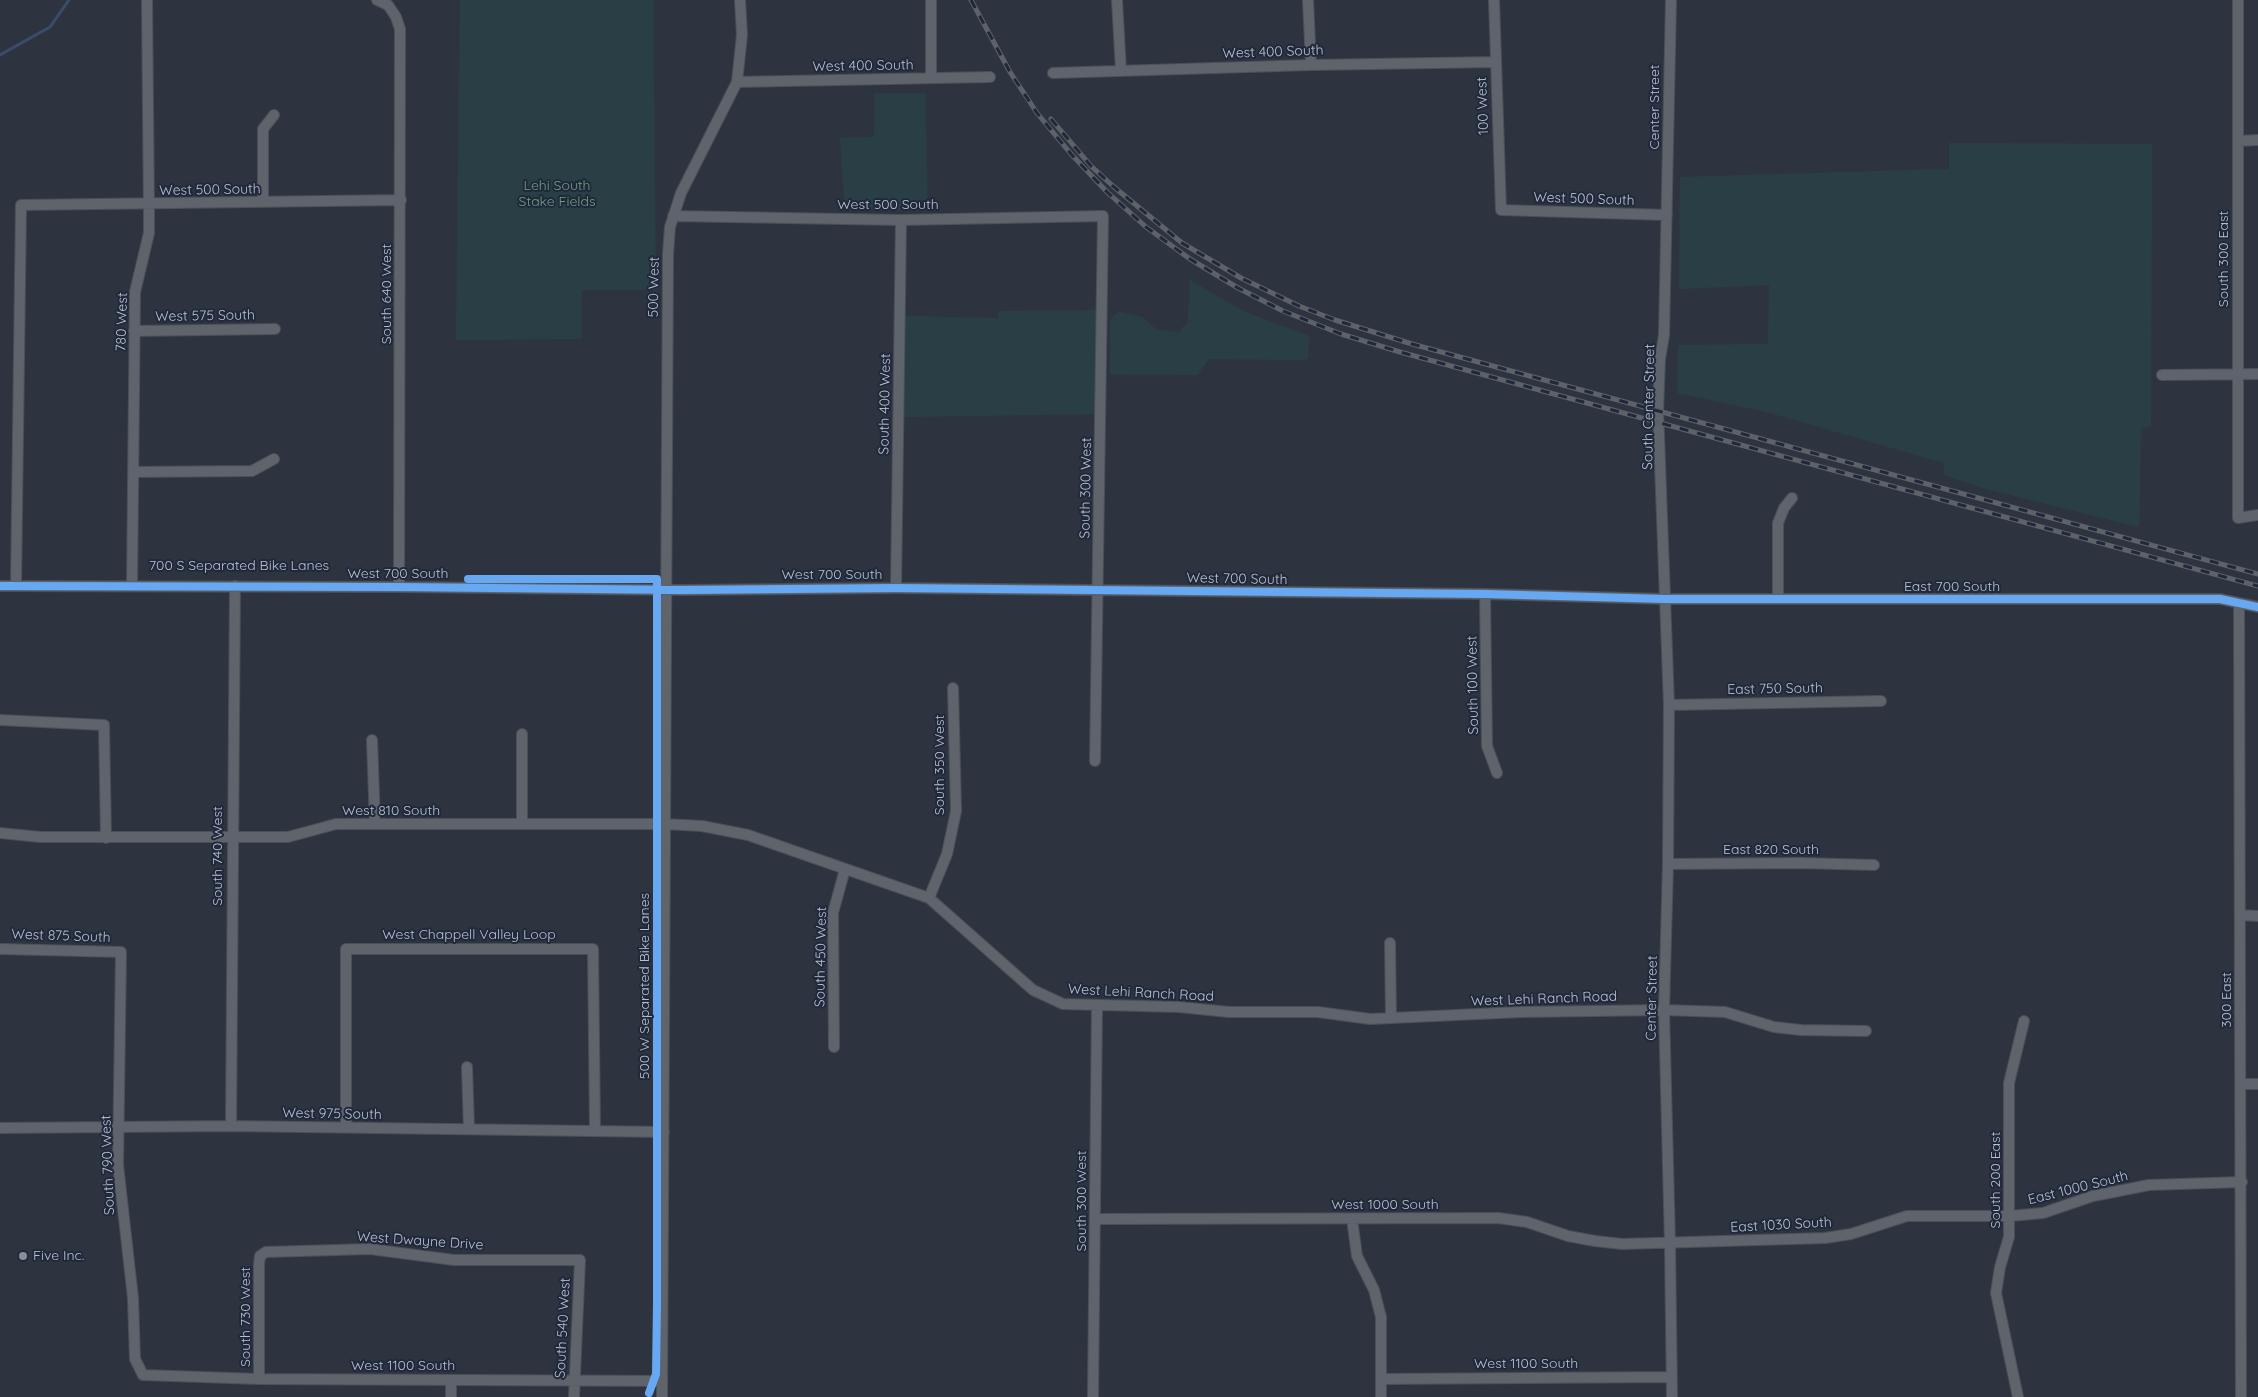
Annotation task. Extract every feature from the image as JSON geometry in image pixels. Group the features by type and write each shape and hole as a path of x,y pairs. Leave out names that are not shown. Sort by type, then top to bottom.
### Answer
{"street":[{"name":"780 West","path":"132,586 135,292 149,233 147,0"},
{"name":"South 640 West","path":"377,0 388,5 396,17 400,29 399,587"},
{"name":"500 West","path":"665,824 668,254 672,216 737,82 742,35 740,0"},
{"path":"931,0 931,78"},
{"path":"1117,0 1121,71"},
{"path":"1308,0 1311,65"},
{"name":"100 West","path":"1494,0 1501,210"},
{"name":"Center Street","path":"1667,215 1668,65 1671,0"},
{"name":"South 300 East","path":"2238,0 2238,518 2258,515"},
{"name":"West 400 South","path":"1053,72 1495,62"},
{"name":"West 400 South","path":"737,82 990,77"},
{"path":"263,202 263,129 274,115"},
{"path":"2238,141 2258,140"},
{"name":"West 500 South","path":"16,586 21,206 401,200"},
{"name":"West 500 South","path":"1501,210 1667,215"},
{"name":"South Center Street","path":"1665,599 1662,479 1665,458 1667,359 1664,335 1667,215"},
{"name":"West 500 South","path":"672,216 901,220 1103,216"},
{"name":"South 300 West","path":"1095,760 1103,216"},
{"name":"South 400 West","path":"896,588 901,220"},
{"name":"West 575 South","path":"134,331 275,329"},
{"path":"2162,376 2258,374"},
{"path":"134,472 252,471 274,459"},
{"path":"1778,599 1778,523 1784,508 1792,498"},
{"name":"West 700 South","path":"0,586 665,590 896,588 1485,594 1665,599"},
{"name":"South 740 West","path":"231,1126 235,586"},
{"name":"South 100 West","path":"1485,594 1487,746 1497,774"},
{"name":"Center Street","path":"1665,599 1669,705 1668,864 1664,1010 1672,1397"},
{"name":"East 700 South","path":"1665,599 2220,599 2258,607"},
{"name":"300 East","path":"2239,603 2242,1182 2241,1397"},
{"name":"South 350 West","path":"929,898 947,854 956,811 953,688"},
{"name":"East 750 South","path":"1669,705 1881,701"},
{"path":"0,720 104,725 106,838"},
{"path":"522,734 522,824"},
{"path":"372,740 374,824"},
{"name":"West 810 South","path":"0,833 40,837 106,838 288,837 336,824 665,824"},
{"path":"662,1397 665,824"},
{"name":"West Lehi Ranch Road","path":"665,824 702,826 748,835 929,898 1033,990 1064,1004 1179,1007 1229,1012 1318,1012 1370,1019 1521,1012 1664,1010 1725,1012 1774,1027 1802,1030 1866,1031"},
{"name":"East 820 South","path":"1668,864 1802,863 1874,865"},
{"name":"South 450 West","path":"834,1047 833,913 845,869"},
{"path":"2240,915 2258,916"},
{"path":"1390,943 1391,1018"},
{"name":"West 875 South","path":"0,949 121,952"},
{"name":"West Chappell Valley Loop","path":"346,1128 346,949 593,949 595,1131"},
{"name":"South 790 West","path":"121,952 118,1165 133,1298 135,1359 143,1375"},
{"name":"South 300 West","path":"1094,1397 1097,1005"},
{"name":"South 200 East","path":"2018,1397 1996,1293 2000,1268 2009,1238 2009,1083 2024,1021"},
{"path":"467,1067 469,1129"},
{"path":"2241,1084 2258,1084"},
{"name":"West 975 South","path":"0,1128 231,1126 664,1132"},
{"name":"East 1000 South","path":"2010,1216 2043,1212 2093,1196 2149,1185 2242,1182"},
{"name":"East 1030 South","path":"1670,1243 1825,1238 1851,1234 1907,1216 2010,1216"},
{"name":"West 1000 South","path":"1096,1219 1498,1218 1526,1222 1568,1236 1596,1242 1622,1244 1670,1243"},
{"path":"1352,1219 1357,1256 1374,1290 1381,1317 1381,1397"},
{"name":"West Dwayne Drive","path":"260,1256 273,1251 370,1250 454,1260 580,1260"},
{"name":"South 730 West","path":"259,1379 260,1256"},
{"name":"South 540 West","path":"574,1397 580,1260"},
{"name":"West 1100 South","path":"143,1375 259,1379 662,1381"},
{"name":"West 1100 South","path":"1381,1378 1672,1377"},
{"path":"451,1380 451,1397"}],"green space":[{"name":"Lehi South Stake Fields","path":"460,0 653,0 656,290 582,290 581,339 456,340"},
{"path":"875,93 925,93 928,211 845,209 840,138 874,137"},
{"path":"1949,143 2152,144 2151,426 2141,429 2139,527 1983,488 1944,475 1944,463 1767,412 1677,393 1678,345 1768,344 1769,285 1679,289 1680,177 1949,169"},
{"path":"1190,280 1243,311 1309,336 1308,358 1304,360 1209,359 1197,375 1110,374 1110,322 1114,315 1120,312 1142,317 1157,330 1180,332 1182,327 1187,325 1188,322"},
{"path":"1097,310 1096,414 903,417 905,316 998,318 999,311"}],"waterway":[{"path":"0,55 50,27 69,0"}],"railway":[{"path":"971,0 1010,72 1037,113 1071,154 1107,192 1146,227 1190,259 1238,288 1283,311 1341,334 1400,352 2258,586"},
{"path":"1051,119 1091,166 1182,243 1241,278 1299,306 1335,320 1412,344 2258,574"}],"cycle path":[{"name":"500 W Separated Bike Lanes","path":"468,579 657,579 657,1304 656,1374 649,1393"},
{"path":"0,586 684,590 896,588 1485,594 1665,599 2220,599 2258,607"}],"place":[{"name":"Five Inc.","path":"23,1256"}]}
